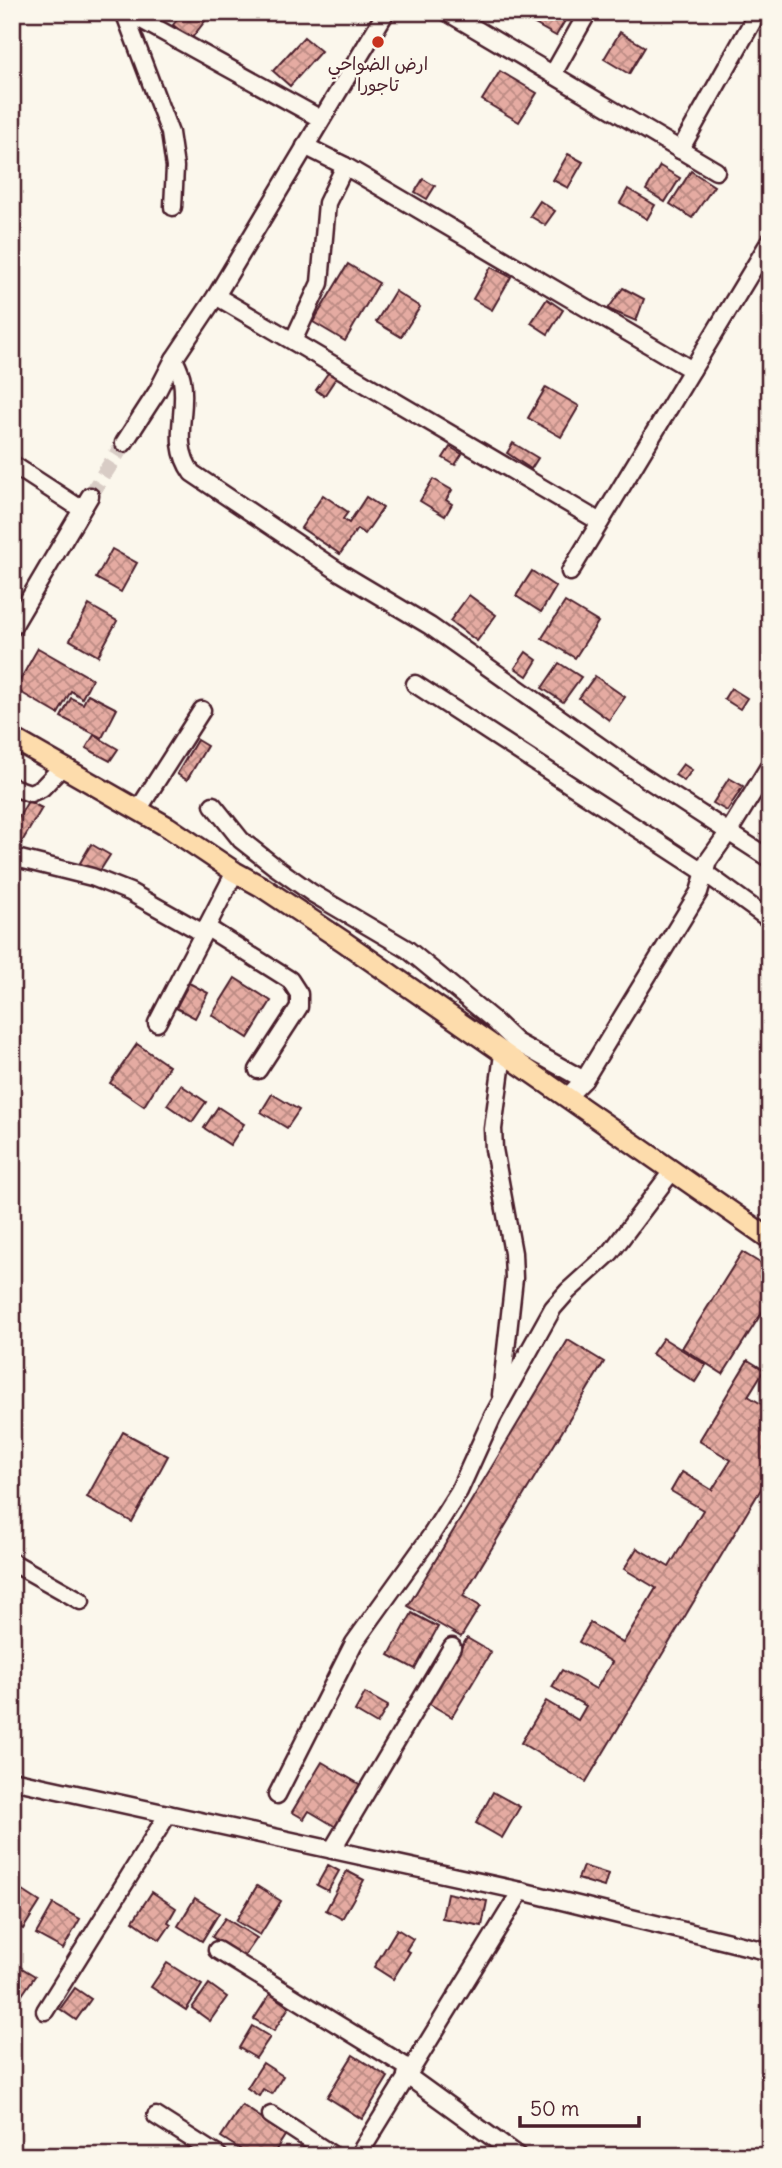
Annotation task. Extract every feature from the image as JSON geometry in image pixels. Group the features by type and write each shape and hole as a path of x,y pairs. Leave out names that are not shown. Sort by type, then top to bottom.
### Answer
{"main road":[{"path":"12,738 168,827 262,887 770,1239"}],"street":[{"path":"125,12 321,119"},
{"path":"125,12 170,134 175,167 173,207"},
{"path":"124,443 157,392 174,359 216,296 386,12"},
{"path":"447,12 716,171"},
{"path":"553,74 588,12"},
{"path":"680,149 758,12"},
{"path":"304,146 345,166 692,370"},
{"path":"293,341 320,283 327,203 345,166"},
{"path":"570,572 770,241"},
{"path":"216,296 600,522"},
{"path":"174,359 182,380 180,444 184,461 192,473 341,573 430,626 728,833 770,859"},
{"path":"12,464 86,503 12,628"},
{"path":"415,684 704,872 770,920"},
{"path":"138,810 202,710"},
{"path":"567,1097 584,1080 699,892 708,860 770,765"},
{"path":"12,787 30,793 42,788 62,767"},
{"path":"214,805 241,841 274,866 312,893 397,942 492,1019 516,1042 584,1080"},
{"path":"12,858 92,877 130,892 205,930 290,980 299,994 299,1007 258,1070"},
{"path":"157,1023 235,872"},
{"path":"500,1404 513,1278 513,1254 494,1149 493,1129 503,1054"},
{"path":"277,1796 354,1643 459,1491 500,1404 553,1308 611,1252 673,1170"},
{"path":"12,1562 81,1601"},
{"path":"332,1850 452,1647"},
{"path":"12,1780 521,1891 770,1952"},
{"path":"45,2011 168,1814"},
{"path":"358,2156 521,1891"},
{"path":"217,1950 408,2072 518,2156"},
{"path":"271,2115 334,2156"},
{"path":"156,2116 219,2156"}],"building":[{"path":"183,12 212,12 191,39 173,25"},
{"path":"520,12 570,12 556,36 519,15"},
{"path":"620,32 645,47 629,74 604,59"},
{"path":"304,37 321,51 290,86 273,71"},
{"path":"500,71 537,93 519,122 482,100"},
{"path":"568,154 583,162 568,188 553,180"},
{"path":"660,166 680,178 665,202 646,190"},
{"path":"691,171 714,186 692,218 670,204"},
{"path":"423,179 435,186 427,199 415,192"},
{"path":"628,189 655,205 647,219 620,203"},
{"path":"540,201 555,211 545,225 530,216"},
{"path":"348,264 379,283 345,341 313,322"},
{"path":"491,267 511,277 492,310 473,299"},
{"path":"623,288 644,299 636,321 608,309"},
{"path":"395,291 420,307 401,337 376,322"},
{"path":"547,299 563,310 548,334 531,323"},
{"path":"328,373 336,378 324,396 316,390"},
{"path":"546,387 579,406 561,437 528,418"},
{"path":"513,443 538,458 531,469 507,453"},
{"path":"450,447 462,454 455,465 443,458"},
{"path":"433,479 452,490 446,500 452,504 445,516 420,501"},
{"path":"323,495 348,512 343,519 349,523 366,497 383,508 365,534 357,529 340,554 301,528"},
{"path":"112,549 137,563 121,592 96,578"},
{"path":"532,571 556,587 541,612 516,596"},
{"path":"469,595 496,615 477,641 450,621"},
{"path":"565,602 598,622 575,658 542,638"},
{"path":"89,605 117,621 98,656 70,640"},
{"path":"38,648 92,679 82,698 71,691 58,714 15,689"},
{"path":"526,652 537,660 527,676 515,668"},
{"path":"559,663 581,677 563,702 542,688"},
{"path":"595,676 625,697 609,720 579,698"},
{"path":"731,688 747,698 740,709 724,699"},
{"path":"88,694 117,709 102,738 61,717 71,698 83,704"},
{"path":"94,735 118,749 110,761 86,748"},
{"path":"197,740 207,746 187,780 177,774"},
{"path":"683,764 692,770 684,781 675,775"},
{"path":"729,778 743,786 727,811 713,803"},
{"path":"28,801 42,808 20,845 12,841 12,820 16,822"},
{"path":"91,844 110,855 98,874 80,863"},
{"path":"235,978 271,1001 248,1038 212,1015"},
{"path":"189,983 208,993 195,1018 176,1008"},
{"path":"137,1044 169,1066 144,1106 110,1083"},
{"path":"181,1085 206,1102 192,1122 167,1105"},
{"path":"272,1094 299,1110 287,1128 261,1112"},
{"path":"218,1107 244,1124 230,1145 204,1128"},
{"path":"742,1252 770,1269 770,1300 723,1374 682,1348"},
{"path":"663,1338 706,1365 695,1382 652,1354"},
{"path":"568,1340 604,1362 463,1596 480,1606 461,1637 408,1606"},
{"path":"748,1360 764,1370 748,1396 770,1409 770,1474 586,1782 521,1743 546,1701 578,1720 586,1706 552,1687 562,1670 596,1689 612,1662 579,1642 590,1623 623,1643 656,1588 624,1569 637,1548 669,1567 703,1510 671,1491 682,1472 712,1490 731,1460 699,1441"},
{"path":"123,1432 168,1456 132,1522 87,1497"},
{"path":"412,1613 438,1627 415,1669 389,1655"},
{"path":"467,1638 491,1652 452,1717 428,1703"},
{"path":"365,1693 388,1706 377,1724 355,1711"},
{"path":"322,1762 361,1785 336,1827 309,1811 304,1819 292,1812"},
{"path":"493,1792 520,1807 502,1838 476,1823"},
{"path":"328,1865 339,1871 328,1891 317,1885"},
{"path":"583,1866 608,1874 604,1887 578,1879"},
{"path":"347,1871 364,1880 342,1919 326,1910"},
{"path":"12,1884 40,1902 23,1929 12,1922"},
{"path":"257,1886 281,1901 260,1935 236,1921"},
{"path":"152,1892 176,1908 168,1922 171,1924 160,1940 133,1921"},
{"path":"447,1893 487,1901 482,1926 442,1918"},
{"path":"195,1898 219,1913 202,1941 178,1926"},
{"path":"53,1904 80,1919 63,1949 36,1934"},
{"path":"225,1918 257,1938 244,1957 212,1937"},
{"path":"397,1929 413,1939 406,1950 410,1952 393,1979 374,1967"},
{"path":"12,1962 35,1976 17,2002 12,1999"},
{"path":"167,1963 202,1985 186,2010 151,1987"},
{"path":"209,1984 227,1997 210,2021 192,2008"},
{"path":"75,1988 91,1999 76,2020 60,2009"},
{"path":"270,1994 289,2007 274,2031 254,2019"},
{"path":"252,2026 270,2037 256,2058 239,2048"},
{"path":"353,2055 388,2077 362,2119 327,2097"},
{"path":"263,2063 283,2076 272,2094 263,2089 259,2096 247,2088"},
{"path":"242,2105 286,2134 272,2156 251,2156 221,2137"}],"tunnel":[{"path":"90,496 124,443"}],"place":[{"name":"ارض الضواحي تاجورا","path":"378,42"}]}
